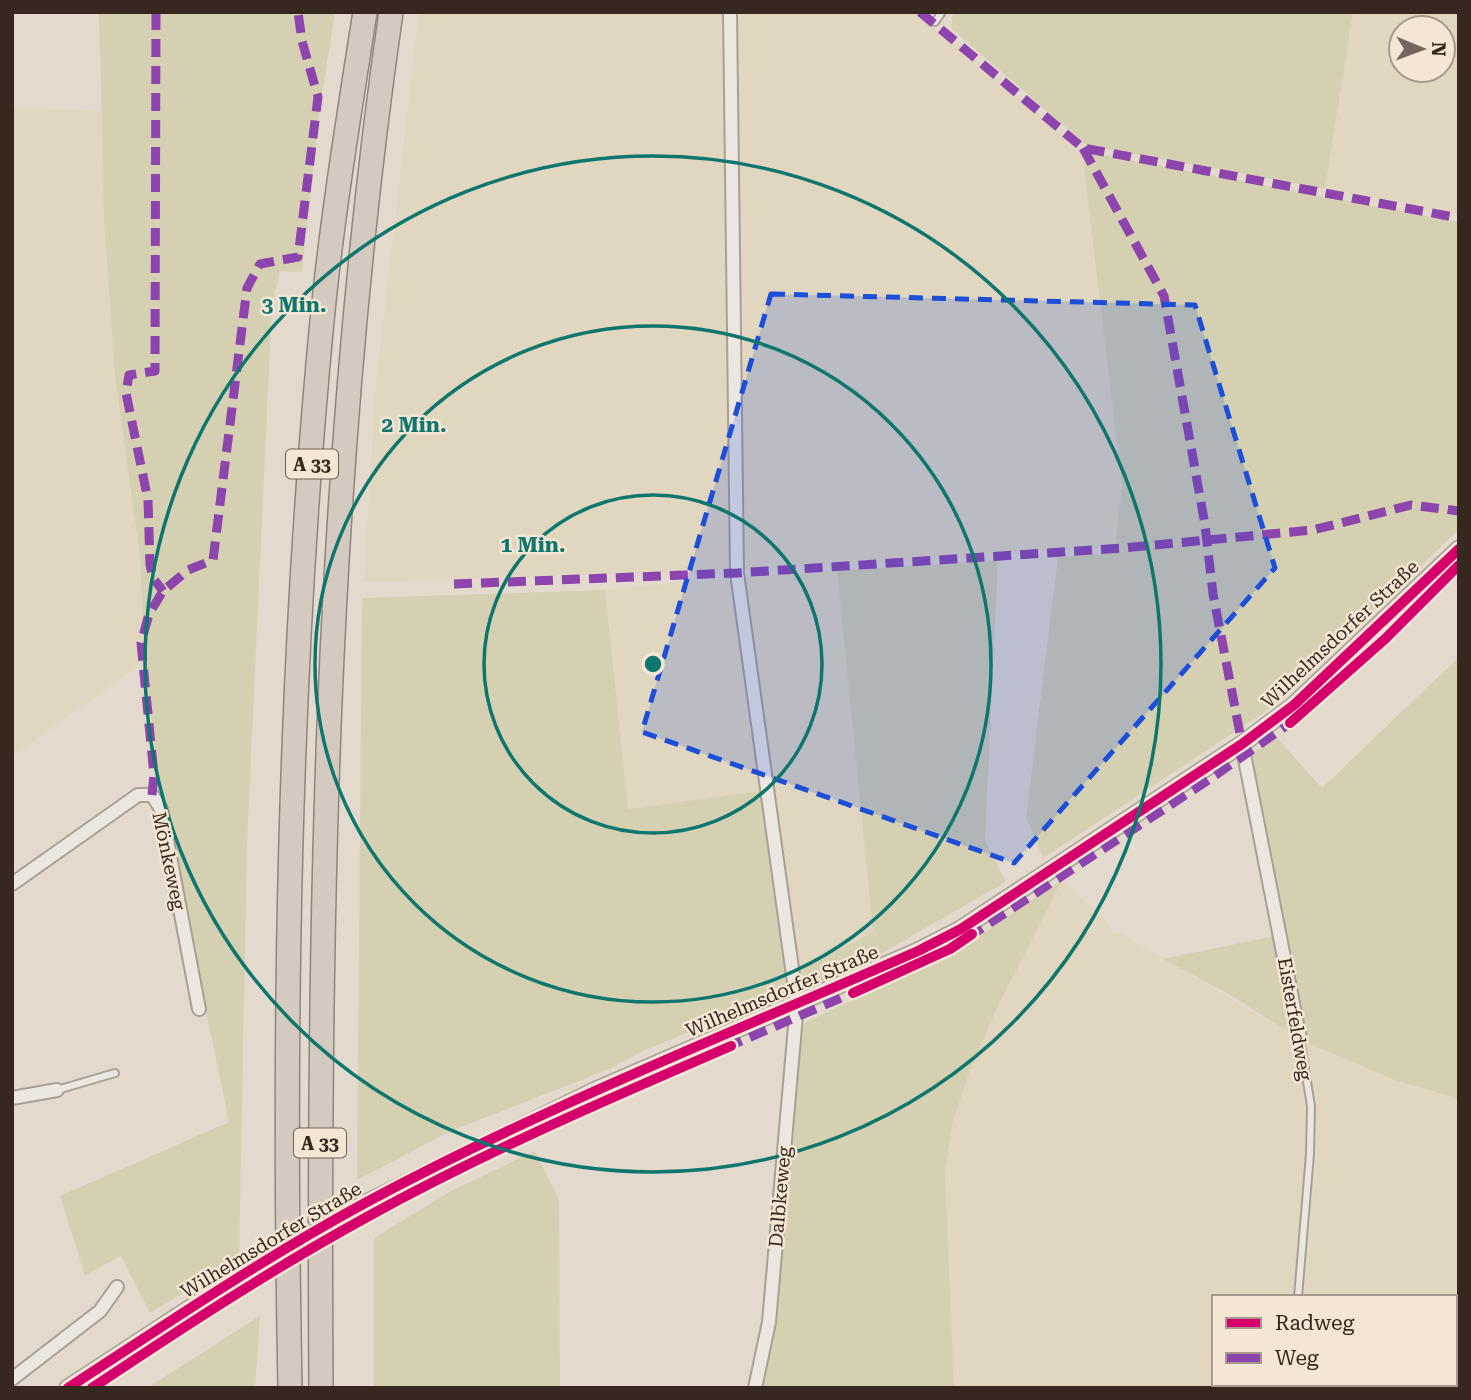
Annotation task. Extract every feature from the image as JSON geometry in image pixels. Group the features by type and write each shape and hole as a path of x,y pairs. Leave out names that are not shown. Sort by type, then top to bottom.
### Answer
{"highway":[{"name":"A 33","path":"290,1388 290,918 300,624 322,320 365,12"},
{"name":"A 33","path":"321,1388 322,897 334,622 344,464 372,145 391,12"},
{"path":"279,1388 289,1329"}],"street":[{"name":"Dalbkeweg","path":"730,12 737,573 797,1004 769,1322 755,1388"},
{"name":"Wilhelmsdorfer Straße","path":"68,1388 238,1278 364,1204 596,1090 918,951 961,929 1242,744 1294,705 1459,549"},
{"name":"Eisterfeldweg","path":"1242,744 1300,1039"},
{"name":"Mönkeweg","path":"12,884 138,795 152,795 161,809 200,1009"},
{"path":"12,1098 57,1090"},
{"path":"14,1373 100,1311 117,1287"}],"lane":[{"path":"935,22 942,12"},
{"name":"Eisterfeldweg","path":"1298,1295 1310,1154 1311,1106 1300,1039"},
{"path":"57,1090 114,1073"}],"highlighted area":[{"path":"771,294 1195,305 1275,568 1014,863 642,732"}],"shaded area":[{"path":"99,12 335,12 318,121 302,272 280,271 272,303 247,843 239,1259 150,1313 121,1256 85,1275 60,1196 229,1122 157,775 144,644 140,557 115,376 104,218"},
{"path":"419,12 723,12 732,570 364,582 376,384"},
{"path":"736,12 912,12 947,36 1082,151 1122,486 1115,547 743,570"},
{"path":"953,12 1353,12 1325,189 1086,145 951,28"},
{"path":"1353,12 1459,12 1459,214 1325,189"},
{"path":"12,107 101,111 104,218 115,376 140,557 146,661 12,756"},
{"path":"1082,151 1459,222 1459,529 1309,674 1262,714 1043,858 1026,817 1058,557 1114,553 1122,486"},
{"path":"998,560 985,841 1006,882 873,958 802,992 800,971 873,932 837,571"},
{"path":"837,571 873,932 800,971 743,577"},
{"path":"732,578 761,791 628,810 605,590"},
{"path":"605,590 628,809 761,791 789,991 643,1051 607,1070 451,1131 357,1180 362,598"},
{"path":"1459,657 1459,1099 1395,1080 1305,1042 1248,756 1277,738 1322,788"},
{"path":"1073,872 1062,881 996,1010 970,1070 953,1121 945,1171 954,1388 762,1388 776,1322 802,1027 806,1022 961,949"},
{"path":"1062,881 1105,920 1114,935 1119,932 1294,1036 1305,1105 1305,1155 1293,1295 1212,1295 1212,1386 1285,1388 954,1388 945,1171 953,1120 970,1070 996,1010"},
{"path":"1275,936 1294,1036 1232,996 1163,959"},
{"path":"1305,1042 1395,1080 1459,1099 1459,1388 1296,1388 1457,1386 1457,1295 1304,1295 1316,1155 1315,1109"},
{"path":"535,1151 559,1200 560,1388 374,1388 374,1238 451,1191"},
{"path":"260,1316 255,1388 147,1388"}],"marked path":[{"path":"156,12 155,371 129,375 126,393 148,500 150,565 153,578 163,591"},
{"path":"152,795 154,775 141,643 149,614 163,591 188,570 213,560 247,288 260,264 298,257 318,97 302,41 298,12"},
{"path":"920,12 1083,148 1459,218"},
{"path":"1083,148 1164,296 1205,525 1213,594 1242,744"},
{"path":"454,584 737,573 1123,548 1313,530 1411,505 1459,511"},
{"path":"967,938 1210,779 1293,721"},
{"path":"725,1048 857,991"}],"cycle path":[{"path":"68,1388 289,1247 432,1168 569,1103 918,951 961,929 1242,744 1294,705 1459,549"},
{"path":"1290,723 1385,639 1459,565"},
{"path":"853,993 950,949 972,934"},
{"path":"92,1388 262,1278 411,1193 547,1127 731,1046"}]}
